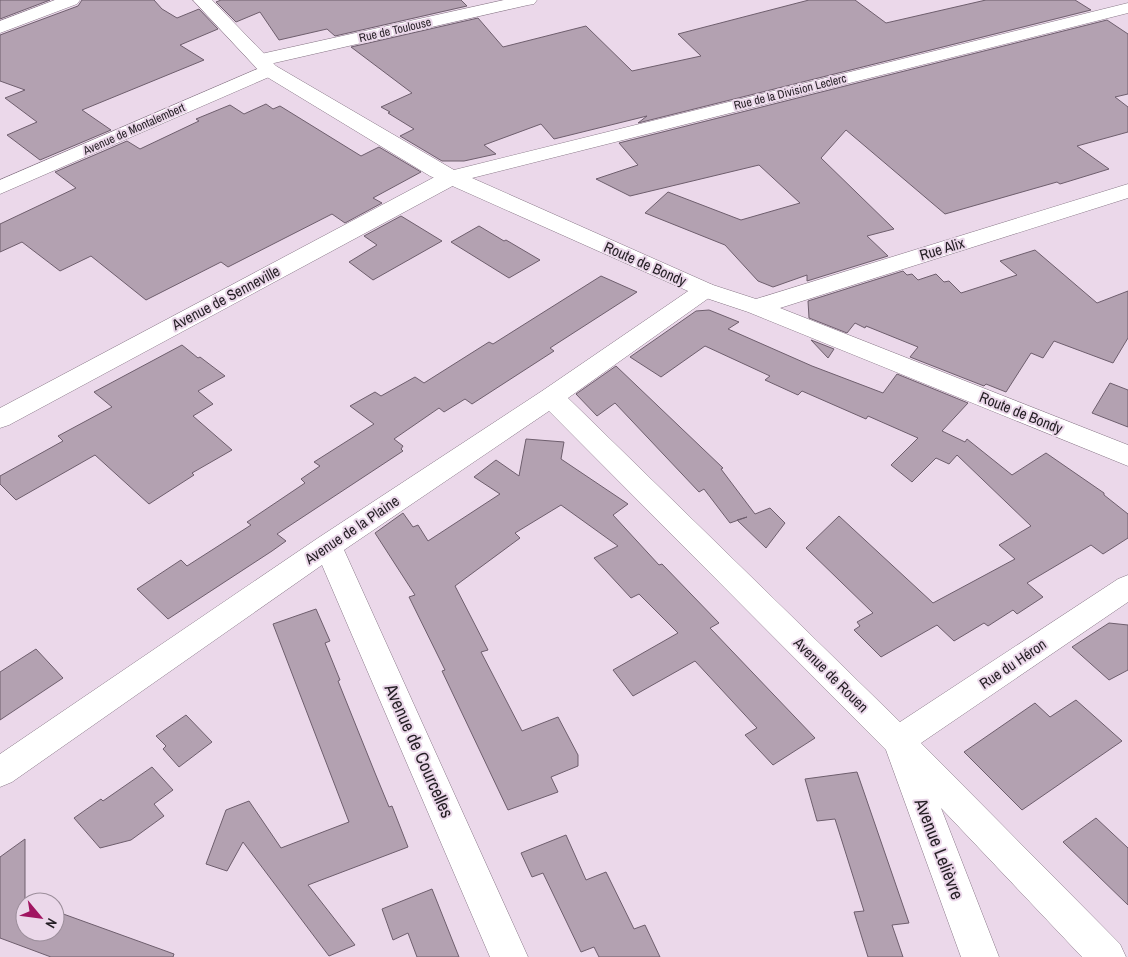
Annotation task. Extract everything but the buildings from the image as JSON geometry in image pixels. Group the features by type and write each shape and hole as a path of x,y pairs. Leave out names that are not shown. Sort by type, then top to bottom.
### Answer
{"street":[{"path":"0,27 72,0"},
{"name":"Route de Bondy","path":"202,0 265,65 438,171 705,290 756,307 1128,456"},
{"name":"Rue de Toulouse","path":"265,65 528,0"},
{"name":"Rue de la Division Leclerc","path":"452,177 1128,8"},
{"name":"Avenue de Montalembert","path":"0,188 265,65"},
{"name":"Avenue de Senneville","path":"0,420 452,177"},
{"name":"Rue Alix","path":"756,307 1128,191"},
{"name":"Avenue de la Plaine","path":"0,772 705,290"},
{"name":"Avenue de Rouen","path":"551,397 898,741 1108,957"},
{"name":"Avenue de Courcelles","path":"328,546 509,957"},
{"name":"Rue du Héron","path":"898,741 1124,595"},
{"name":"Avenue Lelièvre","path":"898,741 980,957"}]}
